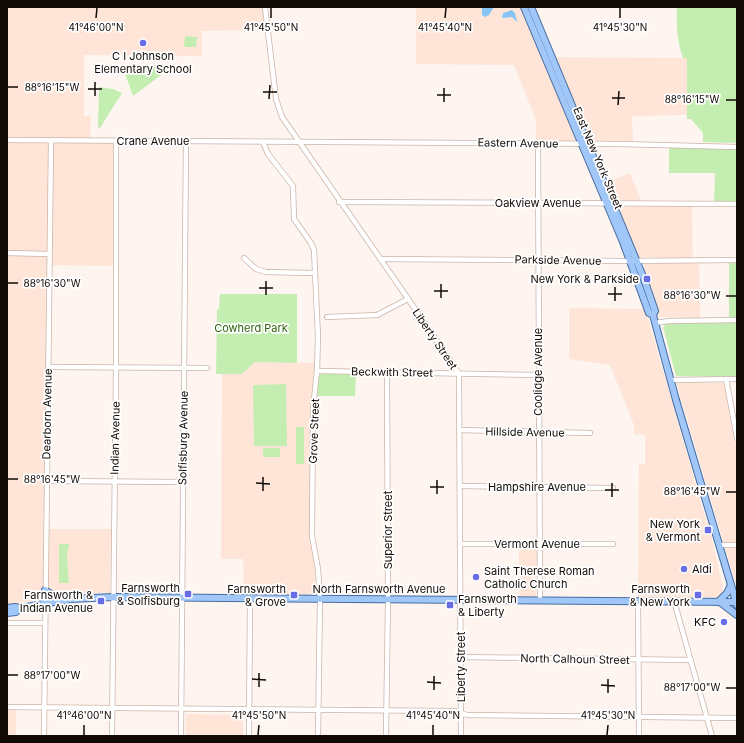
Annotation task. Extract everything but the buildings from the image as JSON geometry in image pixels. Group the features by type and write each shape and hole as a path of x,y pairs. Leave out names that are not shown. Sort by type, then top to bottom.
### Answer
{"main road":[{"name":"East New York Street","path":"524,7 606,203 634,261 655,311 653,315 671,380 730,585 737,603"},
{"name":"East New York Street","path":"531,7 614,203 634,261"},
{"path":"730,585 727,593 719,602 737,614"},
{"path":"45,590 48,594 59,595 66,600"},
{"name":"North Farnsworth Avenue","path":"7,608 21,608 66,600 113,597 674,601 737,603"},
{"name":"North Farnsworth Avenue","path":"7,613 16,612 21,608"}],"street":[{"name":"Liberty Street","path":"265,7 277,105 282,117 447,354 459,374 462,736"},
{"name":"Crane Avenue","path":"7,140 298,141"},
{"name":"Dearborn Avenue","path":"44,736 44,603 51,141"},
{"name":"Indian Avenue","path":"112,736 116,367 116,141"},
{"name":"Solfisburg Avenue","path":"181,736 186,141"},
{"name":"Eastern Avenue","path":"298,141 737,147"},
{"name":"Grove Street","path":"263,142 268,154 293,186 294,219 311,243 314,250 314,273 317,304 317,371 313,409 312,536 318,569 320,599 318,736"},
{"name":"Coolidge Avenue","path":"538,144 537,260 540,601"},
{"name":"Oakview Avenue","path":"340,202 737,204"},
{"path":"7,254 49,254"},
{"path":"244,258 256,269 266,272 314,273"},
{"name":"Parkside Avenue","path":"380,259 634,261 737,260"},
{"path":"327,316 377,315 408,299"},
{"path":"655,323 669,321 737,320"},
{"path":"48,367 207,368"},
{"name":"Beckwith Street","path":"317,371 538,375"},
{"name":"Superior Street","path":"386,736 388,600 387,372"},
{"path":"726,379 737,438"},
{"path":"671,380 737,379"},
{"name":"Hillside Avenue","path":"460,430 539,431 590,434"},
{"path":"47,481 183,482"},
{"name":"Hampshire Avenue","path":"460,486 613,488"},
{"name":"Vermont Avenue","path":"461,544 613,544"},
{"path":"719,545 737,546"},
{"path":"249,736 250,598"},
{"path":"638,601 639,736"},
{"path":"674,601 712,736"},
{"path":"7,623 44,623"},
{"name":"North Calhoun Street","path":"461,657 690,660"},
{"path":"7,707 455,711 467,714 737,718"}],"shaded area":[{"path":"7,7 263,7 265,30 202,31 202,56 84,55 84,116 91,116 90,142 117,143 117,266 51,265 48,495 43,518 43,593 38,600 7,605"},
{"path":"416,7 522,7 578,142 536,142 536,120 514,65 416,64"},
{"path":"554,57 687,58 687,115 632,116 633,143 590,140"},
{"path":"630,173 641,201 616,200 607,182"},
{"path":"692,205 693,258 639,257 620,213 621,207"},
{"path":"699,262 700,318 660,317 643,269 645,264"},
{"path":"569,308 645,309 712,540 723,586 722,594 719,597 638,597 639,464 645,464 645,435 634,434 634,425 610,365 569,359"},
{"path":"255,362 315,363 310,410 310,540 315,566 315,588 312,593 308,595 244,595 243,559 221,559 222,374 242,374"},
{"path":"676,382 725,383 737,451 737,588"},
{"path":"48,529 111,529 110,593 53,593 47,588"},
{"path":"519,546 533,546 537,550 536,597 519,597"},
{"path":"7,710 16,710 16,736 7,736"},
{"path":"186,714 243,715 243,736 186,736"}],"green space":[{"path":"677,7 737,7 737,143 703,142 703,133 691,119 687,119 687,58 683,58 679,45"},
{"path":"185,36 197,37 196,47 184,47"},
{"path":"172,64 173,66 133,96 123,68"},
{"path":"99,87 113,89 122,93 100,128 98,127"},
{"path":"669,147 737,148 737,202 714,202 715,173 669,173"},
{"path":"729,262 737,262 737,377 676,376 663,327 666,324 729,322"},
{"name":"Cowherd Park","path":"220,294 297,294 297,363 255,362 242,374 216,374 217,309 219,309"},
{"path":"321,374 356,374 355,396 317,396 319,377"},
{"path":"286,384 287,446 254,446 253,385"},
{"path":"296,427 304,427 304,464 296,464"},
{"path":"263,448 280,448 280,457 263,457"},
{"path":"59,544 69,544 67,557 69,583 59,583"}],"water":[{"path":"482,7 494,7 489,15 485,17 482,15"},
{"path":"512,10 515,13 517,22 512,17 502,18 503,13"}],"place":[{"name":"C I Johnson Elementary School","path":"143,43"},
{"name":"New York & Parkside","path":"647,279"},
{"name":"New York & Vermont","path":"708,530"},
{"name":"Aldi","path":"684,569"},
{"name":"Saint Therese Roman Catholic Church","path":"476,577"},
{"name":"Farnsworth & Solfisburg","path":"188,594"},
{"name":"Farnsworth & Grove","path":"294,595"},
{"name":"Farnsworth & New York","path":"698,595"},
{"name":"Farnsworth & Indian Avenue","path":"101,601"},
{"name":"Farnsworth & Liberty","path":"450,605"},
{"name":"KFC","path":"724,622"}]}
